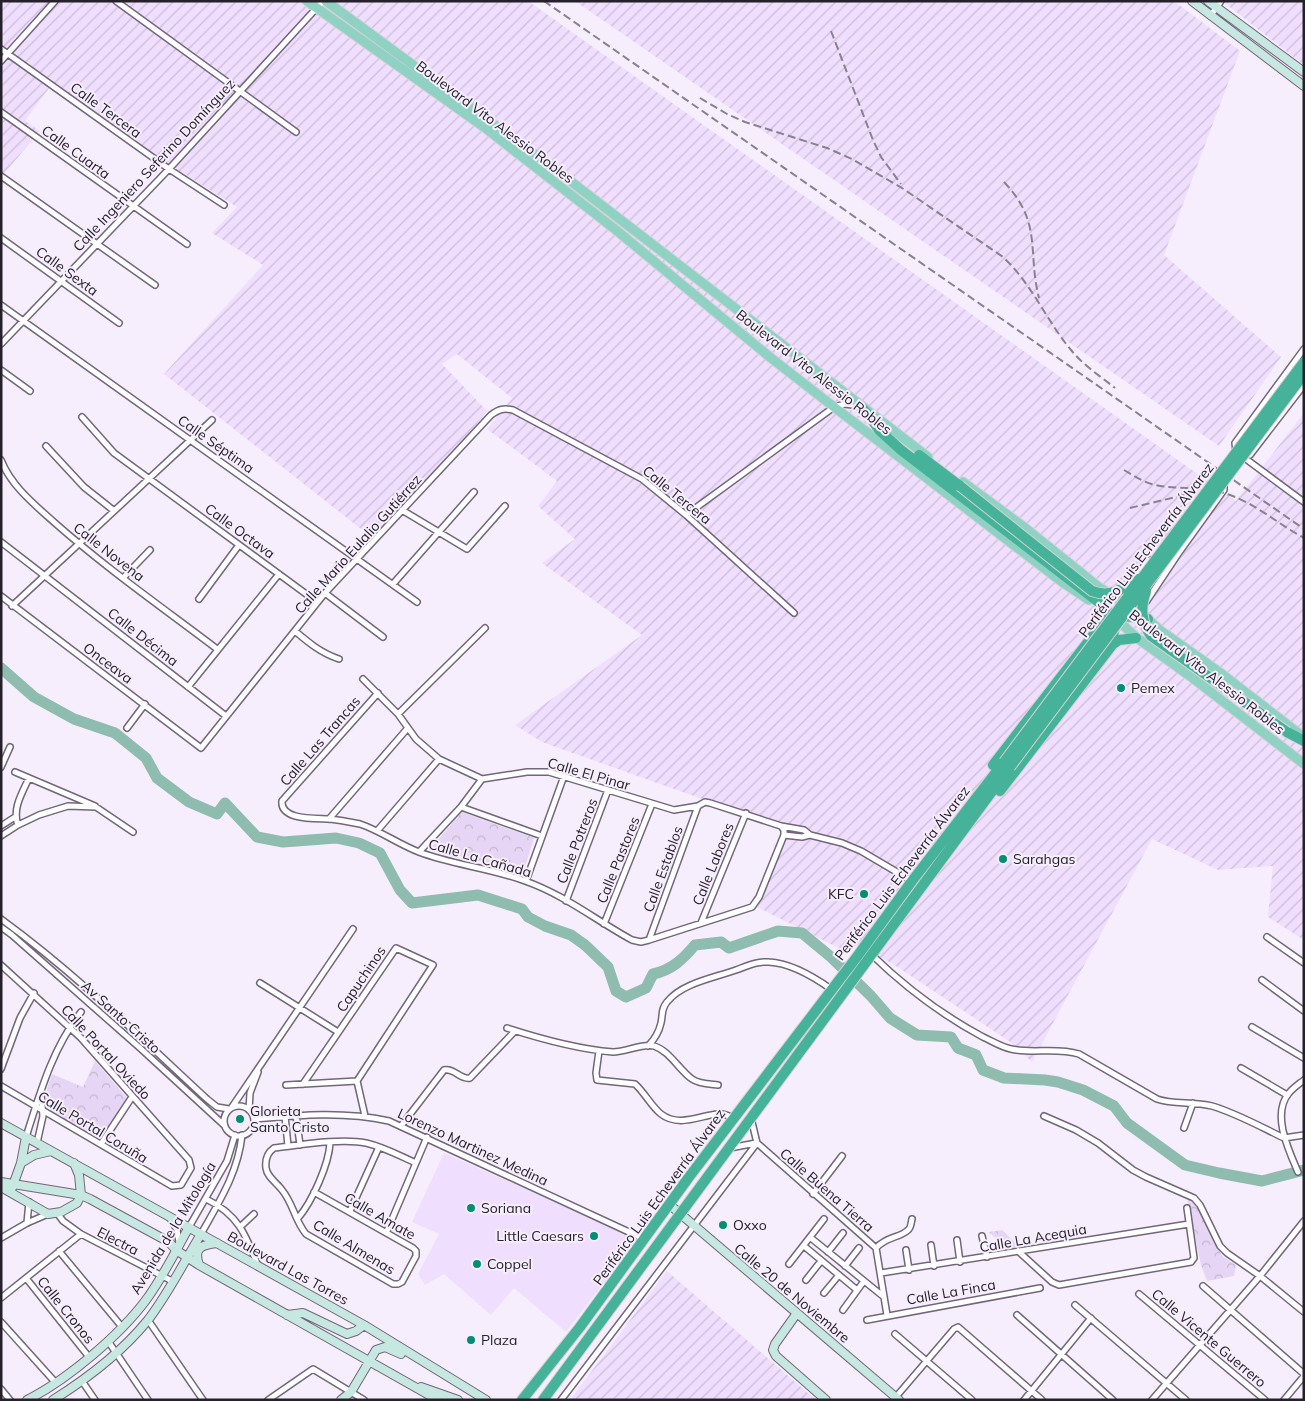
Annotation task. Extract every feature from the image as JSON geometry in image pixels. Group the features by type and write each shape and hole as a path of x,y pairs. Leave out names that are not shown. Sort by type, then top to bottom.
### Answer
{"highway":[{"name":"Periférico Luis Echeverría Álvarez","path":"1150,575 1304,362"},
{"name":"Periférico Luis Echeverría Álvarez","path":"522,1399 580,1327 912,881 965,812 1007,764 1304,374"},
{"path":"860,406 879,430 901,450 1100,602 1110,614 1114,629 1113,644"},
{"path":"873,421 960,486 1092,591 1100,593 1116,592 1150,575"},
{"path":"1150,575 1142,605 1142,614 1144,623 1151,636 1287,732 1304,739"},
{"path":"1110,614 1151,622"},
{"path":"965,812 973,792 1110,614"},
{"path":"1093,635 1098,633 1107,636 1113,644"},
{"path":"985,801 1000,791 1010,779 1113,644 1123,639 1136,638"},
{"name":"Periférico Luis Echeverría Álvarez","path":"543,1400 985,801 1007,764"}],"main road":[{"name":"Boulevard Vito Alessio Robles","path":"307,1 322,4 552,167 860,406 1024,527 1100,588 1138,611 1161,631 1222,674 1304,739"},
{"path":"1192,1 1304,86"},
{"path":"1208,1 1219,4 1304,72"},
{"name":"Boulevard Vito Alessio Robles","path":"322,4 616,230 771,358 834,407 1062,582 1110,614 1136,638 1206,688 1304,764"},
{"path":"616,230 623,222"},
{"path":"1149,599 1147,612 1151,622"},
{"path":"1110,614 1138,611"},
{"path":"1150,647 1152,638 1161,631"},
{"name":"Boulevard Las Torres","path":"1,1123 364,1325 442,1374 471,1396 486,1400"},
{"path":"12,1188 21,1163 26,1137"},
{"path":"21,1163 34,1155 51,1150"},
{"path":"1,1182 48,1214 57,1213 72,1207 81,1196 79,1175 74,1163"},
{"path":"1,1187 81,1196 178,1247 187,1257 199,1265 438,1400"},
{"name":"Calle 20 de Noviembre","path":"670,1204 896,1399"},
{"name":"Avenida de la Mitología","path":"27,1400 40,1397 55,1382 89,1357 122,1327 147,1299 189,1227"},
{"name":"Avenida de la Mitología","path":"53,1400 82,1381 116,1353 148,1320 201,1234"},
{"path":"199,1265 197,1255 199,1248 206,1244 217,1243"},
{"path":"287,1315 296,1313 311,1315 348,1334 364,1325"},
{"path":"797,1313 775,1344 773,1350 776,1356 826,1400"},
{"path":"341,1400 350,1392 376,1350 385,1347 432,1372 442,1374"},
{"path":"412,1385 458,1400"}],"street":[{"path":"1,61 55,1"},
{"path":"116,1 241,90 296,132"},
{"name":"Calle Ingeniero Seferino Domínguez","path":"1,344 169,169 322,4"},
{"path":"1211,15 1219,4"},
{"name":"Calle Tercera","path":"1,49 169,169 224,205"},
{"name":"Calle Cuarta","path":"1,112 187,244"},
{"path":"1,176 155,285"},
{"name":"Calle Sexta","path":"1,238 119,323"},
{"name":"Calle Séptima","path":"1,305 357,557 417,602"},
{"path":"1304,349 1235,443 1236,450 1246,459 1304,502"},
{"path":"1,370 30,390"},
{"path":"1246,459 1304,385"},
{"path":"686,516 834,407 845,404 860,406"},
{"name":"Calle Tercera","path":"501,409 513,410 642,479 794,613"},
{"name":"Calle Mario Eulalio Gutiérrez","path":"201,748 324,593 491,415 501,409"},
{"name":"Calle Octava","path":"82,417 109,449 317,602"},
{"path":"12,606 189,439 212,420"},
{"path":"46,446 84,486 113,510"},
{"name":"Calle Novena","path":"1,460 9,476 23,492 79,544 217,649"},
{"name":"Periférico Luis Echeverría Álvarez","path":"1127,585 1157,552 1211,480 1217,478 1222,480 1225,486 1224,490 1178,554 1149,599 1138,611"},
{"path":"393,584 474,492"},
{"path":"402,510 467,549 505,506"},
{"name":"Calle Décima","path":"1,542 226,716"},
{"path":"199,599 239,545"},
{"path":"123,578 150,550"},
{"path":"188,687 279,574"},
{"path":"1100,588 1112,590 1127,585 1128,593 1135,599 1140,601 1149,599"},
{"path":"324,593 383,637"},
{"name":"Onceava","path":"1,596 201,748"},
{"path":"398,714 484,628"},
{"path":"295,631 326,655 339,659"},
{"path":"363,679 398,714 425,748 439,759 482,779 461,807 419,852"},
{"name":"Calle Las Trancas","path":"282,805 282,801 378,693"},
{"path":"127,728 145,704"},
{"path":"328,819 408,729"},
{"path":"1,767 10,748"},
{"path":"377,831 439,759"},
{"name":"Calle El Pinar","path":"482,779 540,771 564,776 674,810 698,806 705,802 781,826 804,830 810,834 842,843 861,851 912,881"},
{"path":"15,772 96,807 133,832"},
{"path":"526,881 564,776"},
{"path":"18,825 15,817 17,806 28,778"},
{"name":"Calle Potreros","path":"566,901 608,790"},
{"name":"Calle Pastores","path":"604,924 652,804"},
{"name":"Calle La Cañada","path":"282,805 286,811 294,816 360,824 419,852 526,881 566,901 636,942 649,940 752,907 759,897 784,835"},
{"path":"1,836 18,825 49,811 68,806 96,807"},
{"name":"Calle Establos","path":"649,940 698,806"},
{"path":"461,807 542,836"},
{"name":"Calle Labores","path":"701,923 746,814"},
{"path":"1,826 15,817"},
{"path":"781,826 784,830 784,835"},
{"name":"Calle El Pinar","path":"784,835 802,837 810,834"},
{"name":"Av Santo Cristo","path":"1,919 34,942 100,999 207,1099 217,1106 230,1108"},
{"name":"Av Santo Cristo","path":"1,927 140,1048 225,1126"},
{"path":"230,1108 243,1106 249,1110 254,1119 251,1130 242,1136 229,1132 225,1126 225,1115 352,929"},
{"path":"1267,937 1304,963"},
{"name":"Capuchinos","path":"303,1084 396,948 433,965 357,1081"},
{"path":"872,955 911,989 958,1024 1005,1048 1024,1052 1070,1051 1079,1054 1157,1099 1170,1103 1193,1103 1214,1107 1284,1138 1304,1135"},
{"path":"648,1046 656,1037 661,1022 662,1010 669,1000 684,989 706,978 752,963 769,962 804,972 834,985"},
{"name":"Calle Portal Oviedo","path":"1,965 70,1026 189,1160 191,1168 181,1185 174,1186"},
{"path":"1262,980 1304,1010"},
{"name":"Capuchinos","path":"260,983 338,1032"},
{"path":"1,1069 20,1018 34,993"},
{"path":"26,1137 50,1064 70,1026 81,1012"},
{"path":"1252,1027 1304,1058"},
{"path":"507,1028 562,1044 599,1050 627,1051 648,1046 662,1050 693,1080 718,1086"},
{"path":"402,1126 444,1070 452,1070 463,1078 470,1078 515,1031"},
{"path":"599,1050 596,1073 598,1080 635,1084 666,1117 683,1120 698,1119 719,1113 734,1118"},
{"path":"249,1110 250,1093 262,1062"},
{"path":"1241,1068 1288,1095"},
{"path":"1298,1172 1284,1138 1281,1120 1282,1110 1288,1095 1304,1080"},
{"path":"286,1085 357,1081 365,1116"},
{"name":"Calle Portal Coruña","path":"1,1086 174,1186"},
{"path":"37,1143 43,1110 40,1094"},
{"path":"101,1144 132,1097"},
{"path":"1184,1128 1193,1103"},
{"name":"Lorenzo Martinez Medina","path":"254,1119 325,1114 365,1116 389,1120 644,1239"},
{"path":"296,1115 300,1145"},
{"path":"285,1116 288,1146 356,1142 379,1147 416,1163"},
{"path":"561,1400 756,1143 751,1116"},
{"path":"1044,1116 1076,1130 1098,1143 1146,1177 1194,1198 1200,1205 1220,1246 1304,1312"},
{"name":"Avenida de la Mitología","path":"189,1227 227,1161 235,1135"},
{"name":"Avenida de la Mitología","path":"201,1234 234,1172 242,1136"},
{"path":"387,1231 427,1137"},
{"path":"298,1218 314,1192 330,1153 330,1143"},
{"path":"727,1149 756,1143"},
{"name":"Calle Buena Tierra","path":"756,1143 876,1248 887,1315"},
{"name":"Calle Almenas","path":"288,1146 274,1148 269,1152 266,1170 282,1190 306,1234 393,1284 402,1282 409,1270"},
{"path":"350,1212 379,1147"},
{"path":"813,1194 842,1156"},
{"name":"Calle Amate","path":"314,1192 387,1231 413,1248 416,1251 416,1256 409,1270"},
{"path":"206,1199 218,1204 232,1216 246,1236 258,1266"},
{"path":"27,1223 29,1202"},
{"path":"1018,1251 1056,1285 1191,1262 1193,1260 1187,1208"},
{"name":"Electra","path":"57,1213 63,1221 81,1234 172,1281"},
{"path":"1,1238 27,1223 48,1214"},
{"path":"240,1227 254,1214"},
{"path":"170,1218 177,1230 178,1247"},
{"path":"789,1264 824,1219"},
{"path":"876,1248 889,1237 907,1232 912,1219"},
{"path":"1152,1400 1260,1276 1304,1221"},
{"name":"Calle La Acequia","path":"881,1274 1189,1224"},
{"path":"828,1252 843,1233"},
{"path":"1,1298 81,1234"},
{"path":"982,1236 987,1257"},
{"path":"811,1238 885,1297"},
{"path":"957,1240 960,1262"},
{"path":"931,1245 934,1266"},
{"path":"804,1246 857,1290"},
{"path":"845,1266 859,1248"},
{"path":"59,1250 122,1327"},
{"path":"906,1250 909,1270"},
{"path":"806,1280 821,1261"},
{"path":"824,1293 839,1275"},
{"name":"Calle Cronos","path":"26,1278 89,1357"},
{"path":"843,1310 864,1281"},
{"path":"1203,1286 1304,1375 1284,1400"},
{"name":"Calle La Finca","path":"867,1320 1040,1288"},
{"name":"Calle Vicente Guerrero","path":"1138,1294 1265,1400"},
{"path":"1075,1304 1186,1400"},
{"path":"1017,1315 1113,1400"},
{"path":"1024,1400 1090,1318"},
{"path":"148,1320 203,1400"},
{"path":"1,1322 55,1382"},
{"path":"896,1399 927,1360 956,1327 959,1327 1042,1400"},
{"path":"895,1334 972,1400"},
{"path":"108,1341 148,1400"},
{"path":"268,1400 314,1369 364,1400"},
{"path":"82,1381 95,1400"},
{"path":"1,1389 10,1400"}],"shaded area":[{"path":"1,1 528,1 1236,501 1304,413 1304,940 1268,917 1273,866 1218,870 1152,839 1032,1062 1009,1041 893,964 857,945 847,952 757,907 789,830 542,742 515,725 642,635 542,563 575,539 538,506 557,481 487,429 512,398 457,354 442,364 487,411 454,451 370,536 164,374 263,265 212,233 237,207 49,88 25,121 40,131 3,175 1,174"},
{"path":"575,1 1174,1 1240,51 1164,255 1281,357 1219,446"},
{"path":"1222,1 1304,1 1304,65"},
{"path":"444,1153 626,1233 636,1241 566,1332 514,1288 491,1315 444,1274 425,1285 418,1274 439,1234 412,1222"},
{"path":"667,1271 816,1400 570,1400"}],"green space":[{"path":"462,812 534,838 523,873 431,848"},
{"path":"95,1061 127,1098 100,1138 52,1113 46,1099 52,1074 83,1087"},
{"path":"1187,1198 1193,1199 1222,1256 1236,1265 1234,1276 1207,1281 1201,1265"},
{"path":"1002,1230 1020,1247 1007,1249 989,1232"}],"waterway":[{"path":"1,668 34,697 74,719 115,733 146,758 157,778 189,802 217,814 225,803 257,837 283,842 336,838 359,843 380,853 400,890 412,903 478,895 522,909 528,917 545,926 571,935 585,945 608,967 616,991 626,997 646,988 653,974 666,970 677,963 695,945 721,942 729,948 778,931 802,933 831,957 871,996 890,1018 917,1035 951,1037 958,1048 976,1055 983,1070 1004,1078 1045,1080 1083,1090 1114,1106 1127,1123 1185,1165 1262,1181 1304,1170"}],"railway":[{"path":"544,1 1304,529"},
{"path":"831,31 873,140 881,157 901,184"},
{"path":"700,98 745,122 827,148 852,159 902,188 1003,257 1031,290 1071,350 1086,365 1115,388"},
{"path":"1004,182 1016,197 1029,224 1039,298"},
{"path":"1124,470 1143,481 1155,485 1209,490 1227,494 1257,508 1304,538"},
{"path":"1130,508 1197,492"}],"place":[{"name":"Pemex","path":"1121,688"},
{"name":"Sarahgas","path":"1003,859"},
{"name":"KFC","path":"864,894"},
{"name":"Glorieta Santo Cristo","path":"240,1119"},
{"name":"Soriana","path":"471,1208"},
{"name":"Oxxo","path":"723,1225"},
{"name":"Little Caesars","path":"594,1236"},
{"name":"Coppel","path":"477,1264"},
{"name":"Plaza","path":"471,1340"}]}
